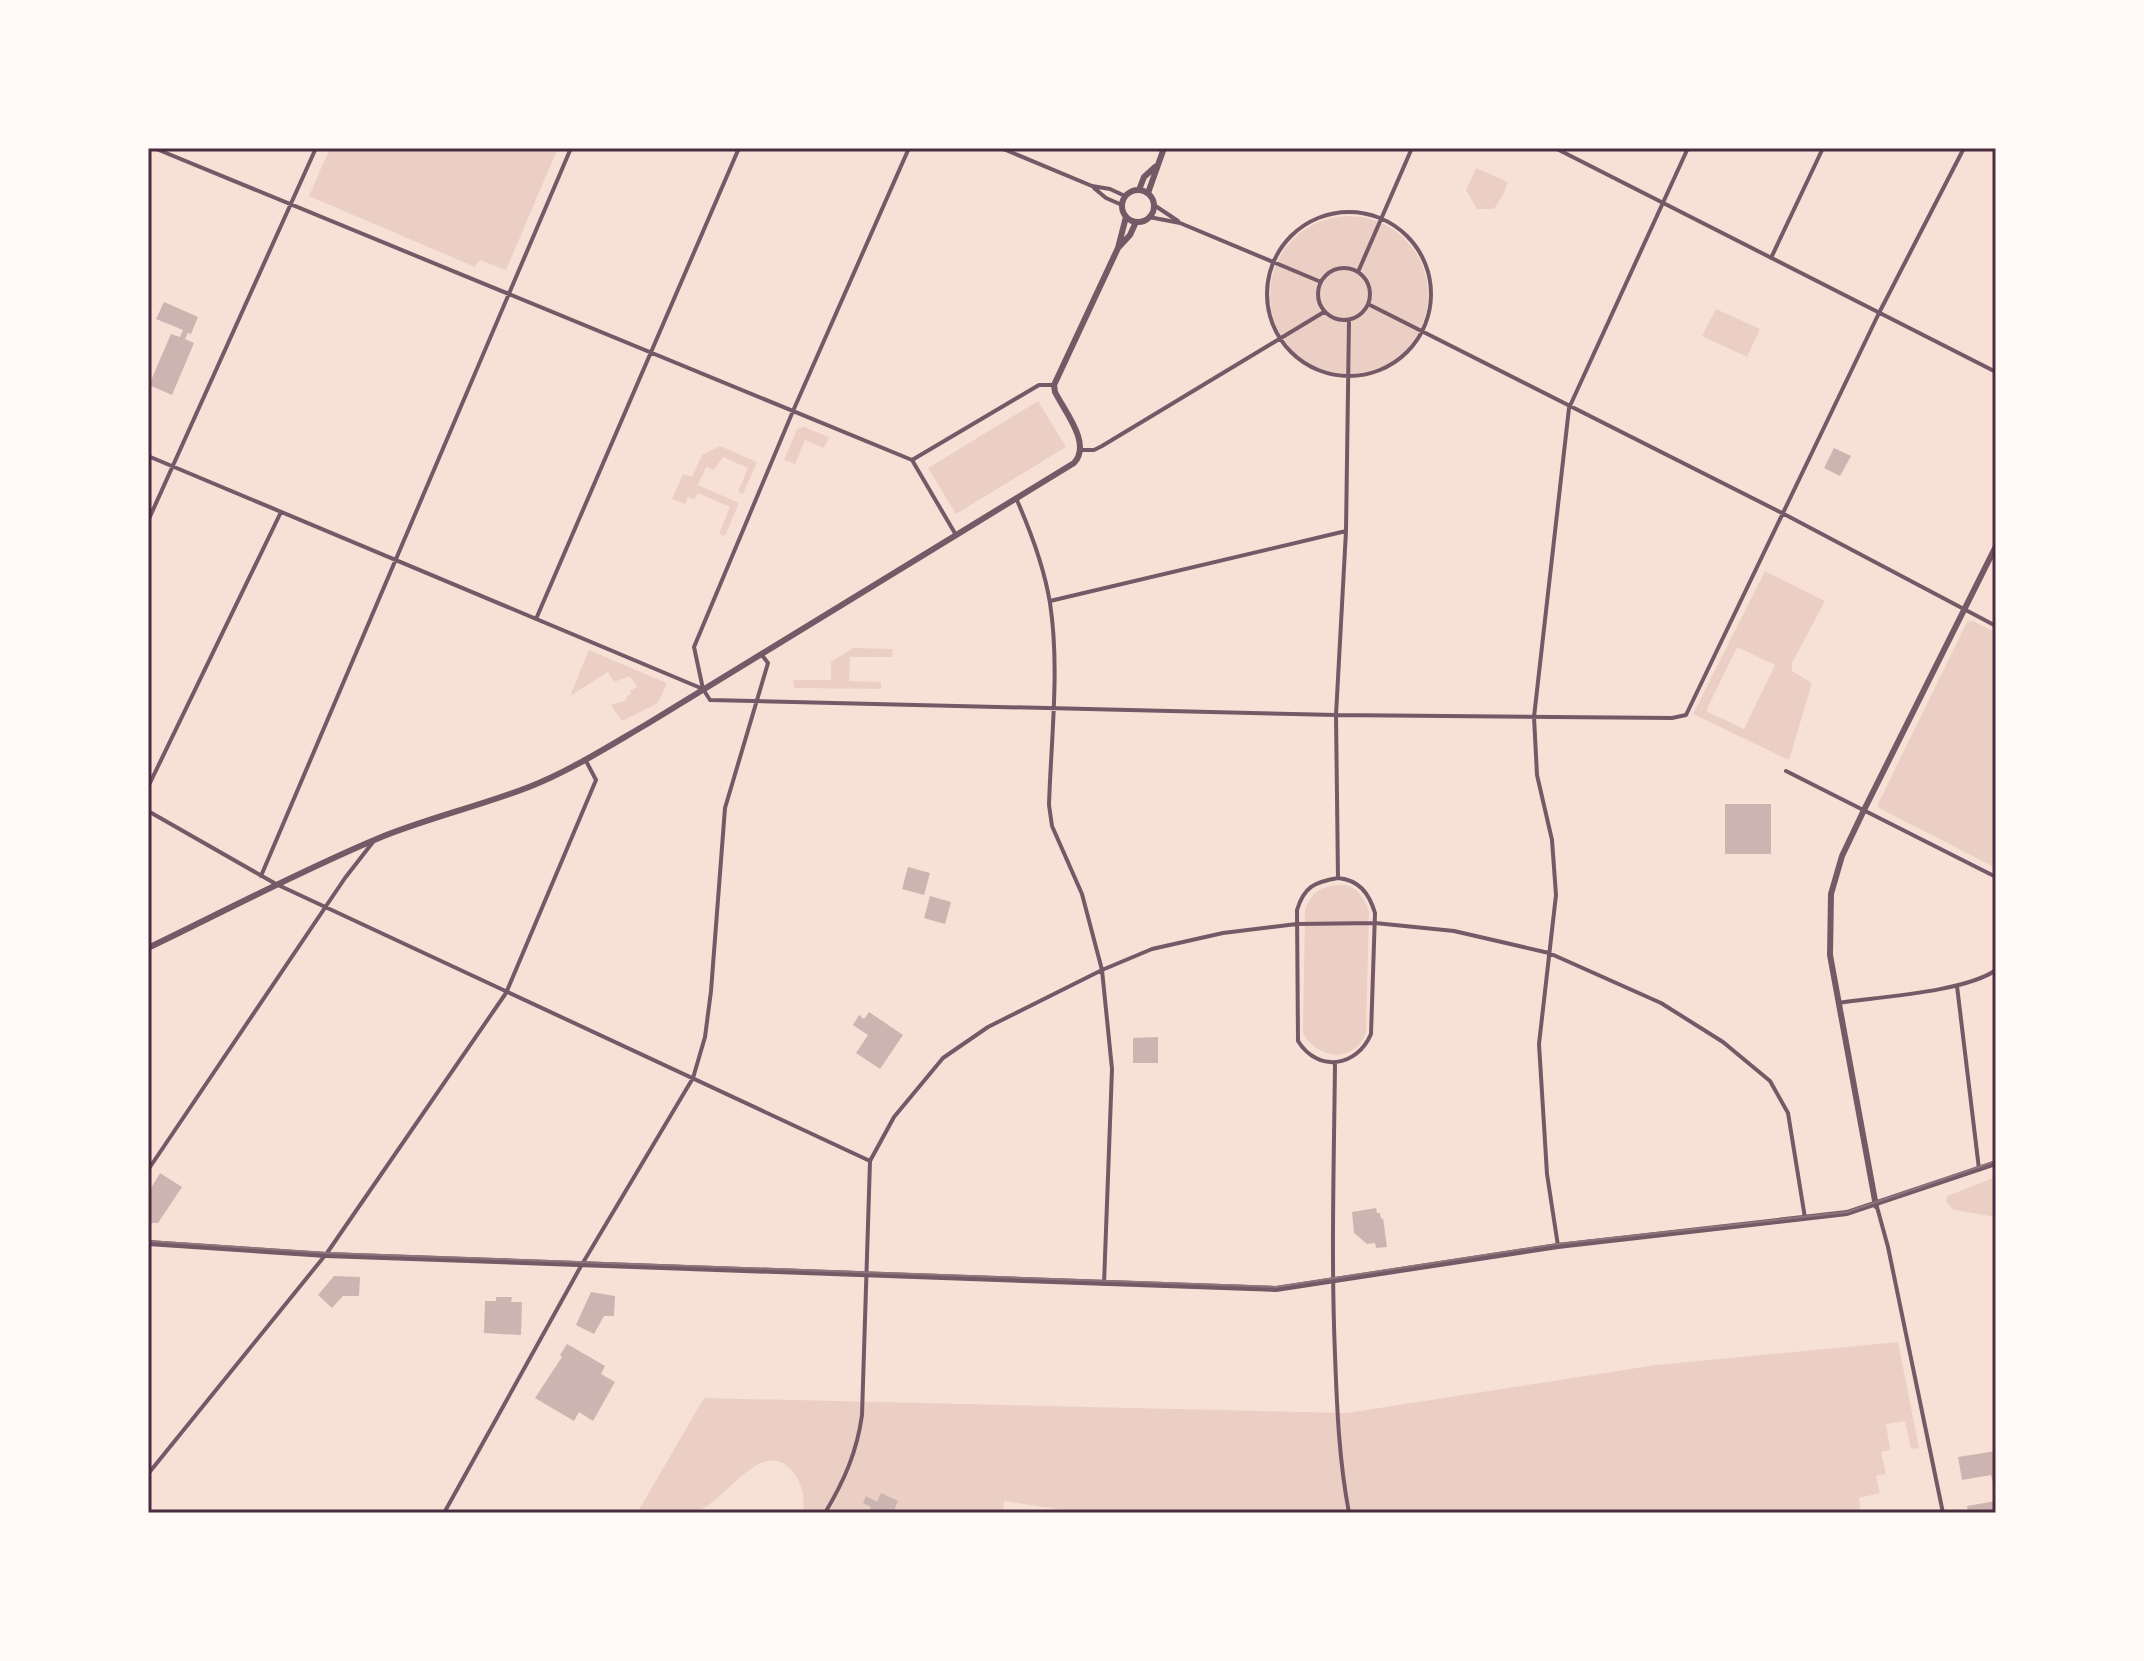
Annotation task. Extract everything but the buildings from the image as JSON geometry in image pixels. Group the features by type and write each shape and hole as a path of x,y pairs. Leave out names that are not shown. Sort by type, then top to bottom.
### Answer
{"street":[{"path":"154,148 912,460 956,535"},
{"path":"148,521 316,148"},
{"path":"261,876 571,148"},
{"path":"536,619 739,148"},
{"path":"909,148 793,411 694,647 703,689 710,700 1336,715 1672,718 1686,715 1879,313 1964,148"},
{"path":"1001,148 1092,186 1125,196 1139,190 1148,193"},
{"path":"1164,148 1148,193 1154,205 1167,211 1180,223"},
{"path":"1358,272 1412,148"},
{"path":"1555,148 1996,372"},
{"path":"1558,1246 1547,1174 1539,1044 1556,895 1552,840 1537,775 1534,717 1569,408 1688,148"},
{"path":"1771,258 1823,148"},
{"path":"1139,190 1144,177 1157,165"},
{"path":"1092,186 1106,198 1122,205"},
{"path":"1082,450 1054,385 1118,248 1126,217 1122,205 1125,196"},
{"path":"1149,217 1154,205"},
{"path":"1352,212 1380,218 1412,241 1428,269 1432,298 1422,333 1405,355 1377,372 1347,377 1330,374 1301,361 1279,338 1267,307 1267,288 1273,262 1282,245 1295,232 1324,216 1352,212"},
{"path":"1126,217 1136,222"},
{"path":"1118,248 1130,235 1136,222 1149,217 1180,223 1321,282"},
{"path":"1342,268 1358,272 1370,290 1368,304 1362,313 1349,320 1340,320 1324,312 1318,297 1326,275 1342,268"},
{"path":"1368,304 1784,514 1996,626"},
{"path":"1082,450 1102,446 1324,312"},
{"path":"1338,878 1336,715 1346,531 1349,320"},
{"path":"912,460 1039,385 1054,385"},
{"path":"148,948 375,839 530,787 585,759 1074,463 1082,450"},
{"path":"148,456 703,689"},
{"path":"1016,498 1035,543 1050,601 1054,639 1049,805 1052,826 1082,894 1102,970 1112,1069 1104,1284"},
{"path":"148,787 281,512"},
{"path":"1050,601 1346,531"},
{"path":"1943,1513 1888,1247 1876,1206 1838,1003 1830,955 1831,894 1842,856 1996,546"},
{"path":"444,1513 582,1264 693,1078 705,1037 711,991 725,808 768,663 761,654"},
{"path":"148,1474 326,1255 506,993 596,780 585,759"},
{"path":"1786,771 1996,877"},
{"path":"148,811 276,884 870,1161"},
{"path":"148,1170 375,839"},
{"path":"1338,878 1349,879 1361,885 1372,902 1375,923 1371,1034 1365,1048 1356,1056 1335,1062 1313,1056 1298,1041 1297,910 1305,890 1338,878"},
{"path":"825,1513 843,1481 858,1441 862,1415 870,1161 894,1117 943,1058 988,1027 1102,970 1152,949 1223,933 1297,924 1375,923 1454,931 1549,953 1661,1003 1723,1042 1770,1081 1788,1113 1805,1218"},
{"path":"1838,1003 1957,986 1977,981 1996,970"},
{"path":"1957,986 1979,1169"},
{"path":"1335,1062 1337,1416 1349,1513"},
{"path":"148,1243 326,1255 1276,1289 1558,1246 1847,1213 1876,1206 1996,1163"}],"shaded area":[{"path":"330,148 558,148 506,270 480,260 475,267 309,196"},
{"path":"1476,168 1508,182 1494,209 1477,209 1466,190"},
{"path":"1349,216 1379,222 1405,239 1422,265 1428,295 1422,325 1405,351 1379,368 1349,374 1319,368 1293,351 1276,325 1270,295 1276,265 1293,239 1319,222"},
{"path":"1716,309 1760,329 1747,357 1702,336"},
{"path":"1038,401 1066,447 956,514 928,468"},
{"path":"804,427 829,437 824,448 805,440 795,464 784,460 797,429"},
{"path":"720,446 757,462 743,494 738,492 748,468 723,457 714,470 706,467 698,485 739,503 725,536 719,534 730,507 698,493 694,500 688,497 685,504 672,499 683,474 692,477 702,455"},
{"path":"1765,571 1825,601 1792,663 1792,671 1812,683 1789,760 1693,714","holes":["1737,647 1775,665 1744,729 1706,711"]},
{"path":"1973,621 1996,633 1996,868 1879,808 1878,804 1967,622"},
{"path":"853,648 893,649 892,657 850,657 849,681 881,682 881,689 794,688 793,680 831,680 831,662"},
{"path":"589,650 667,683 658,703 622,721 611,705 627,700 630,691 637,687 630,676 614,682 608,672 570,696"},
{"path":"1347,885 1361,895 1369,911 1366,1032 1354,1049 1336,1055 1317,1049 1303,1033 1305,910 1321,889"},
{"path":"1996,1177 1996,1217 1954,1210 1946,1202 1947,1196"},
{"path":"1898,1342 1919,1448 1911,1449 1905,1421 1886,1424 1890,1450 1881,1452 1886,1474 1876,1476 1880,1493 1859,1498 1861,1513 1083,1513 1004,1501 1003,1513 802,1513 801,1486 793,1472 781,1463 770,1461 745,1473 700,1510 677,1514 637,1513 704,1398 1347,1413 1656,1365"}],"tram line":[{"path":"148,1241 327,1253 1276,1287 1557,1244 1847,1212 1996,1161"}]}
